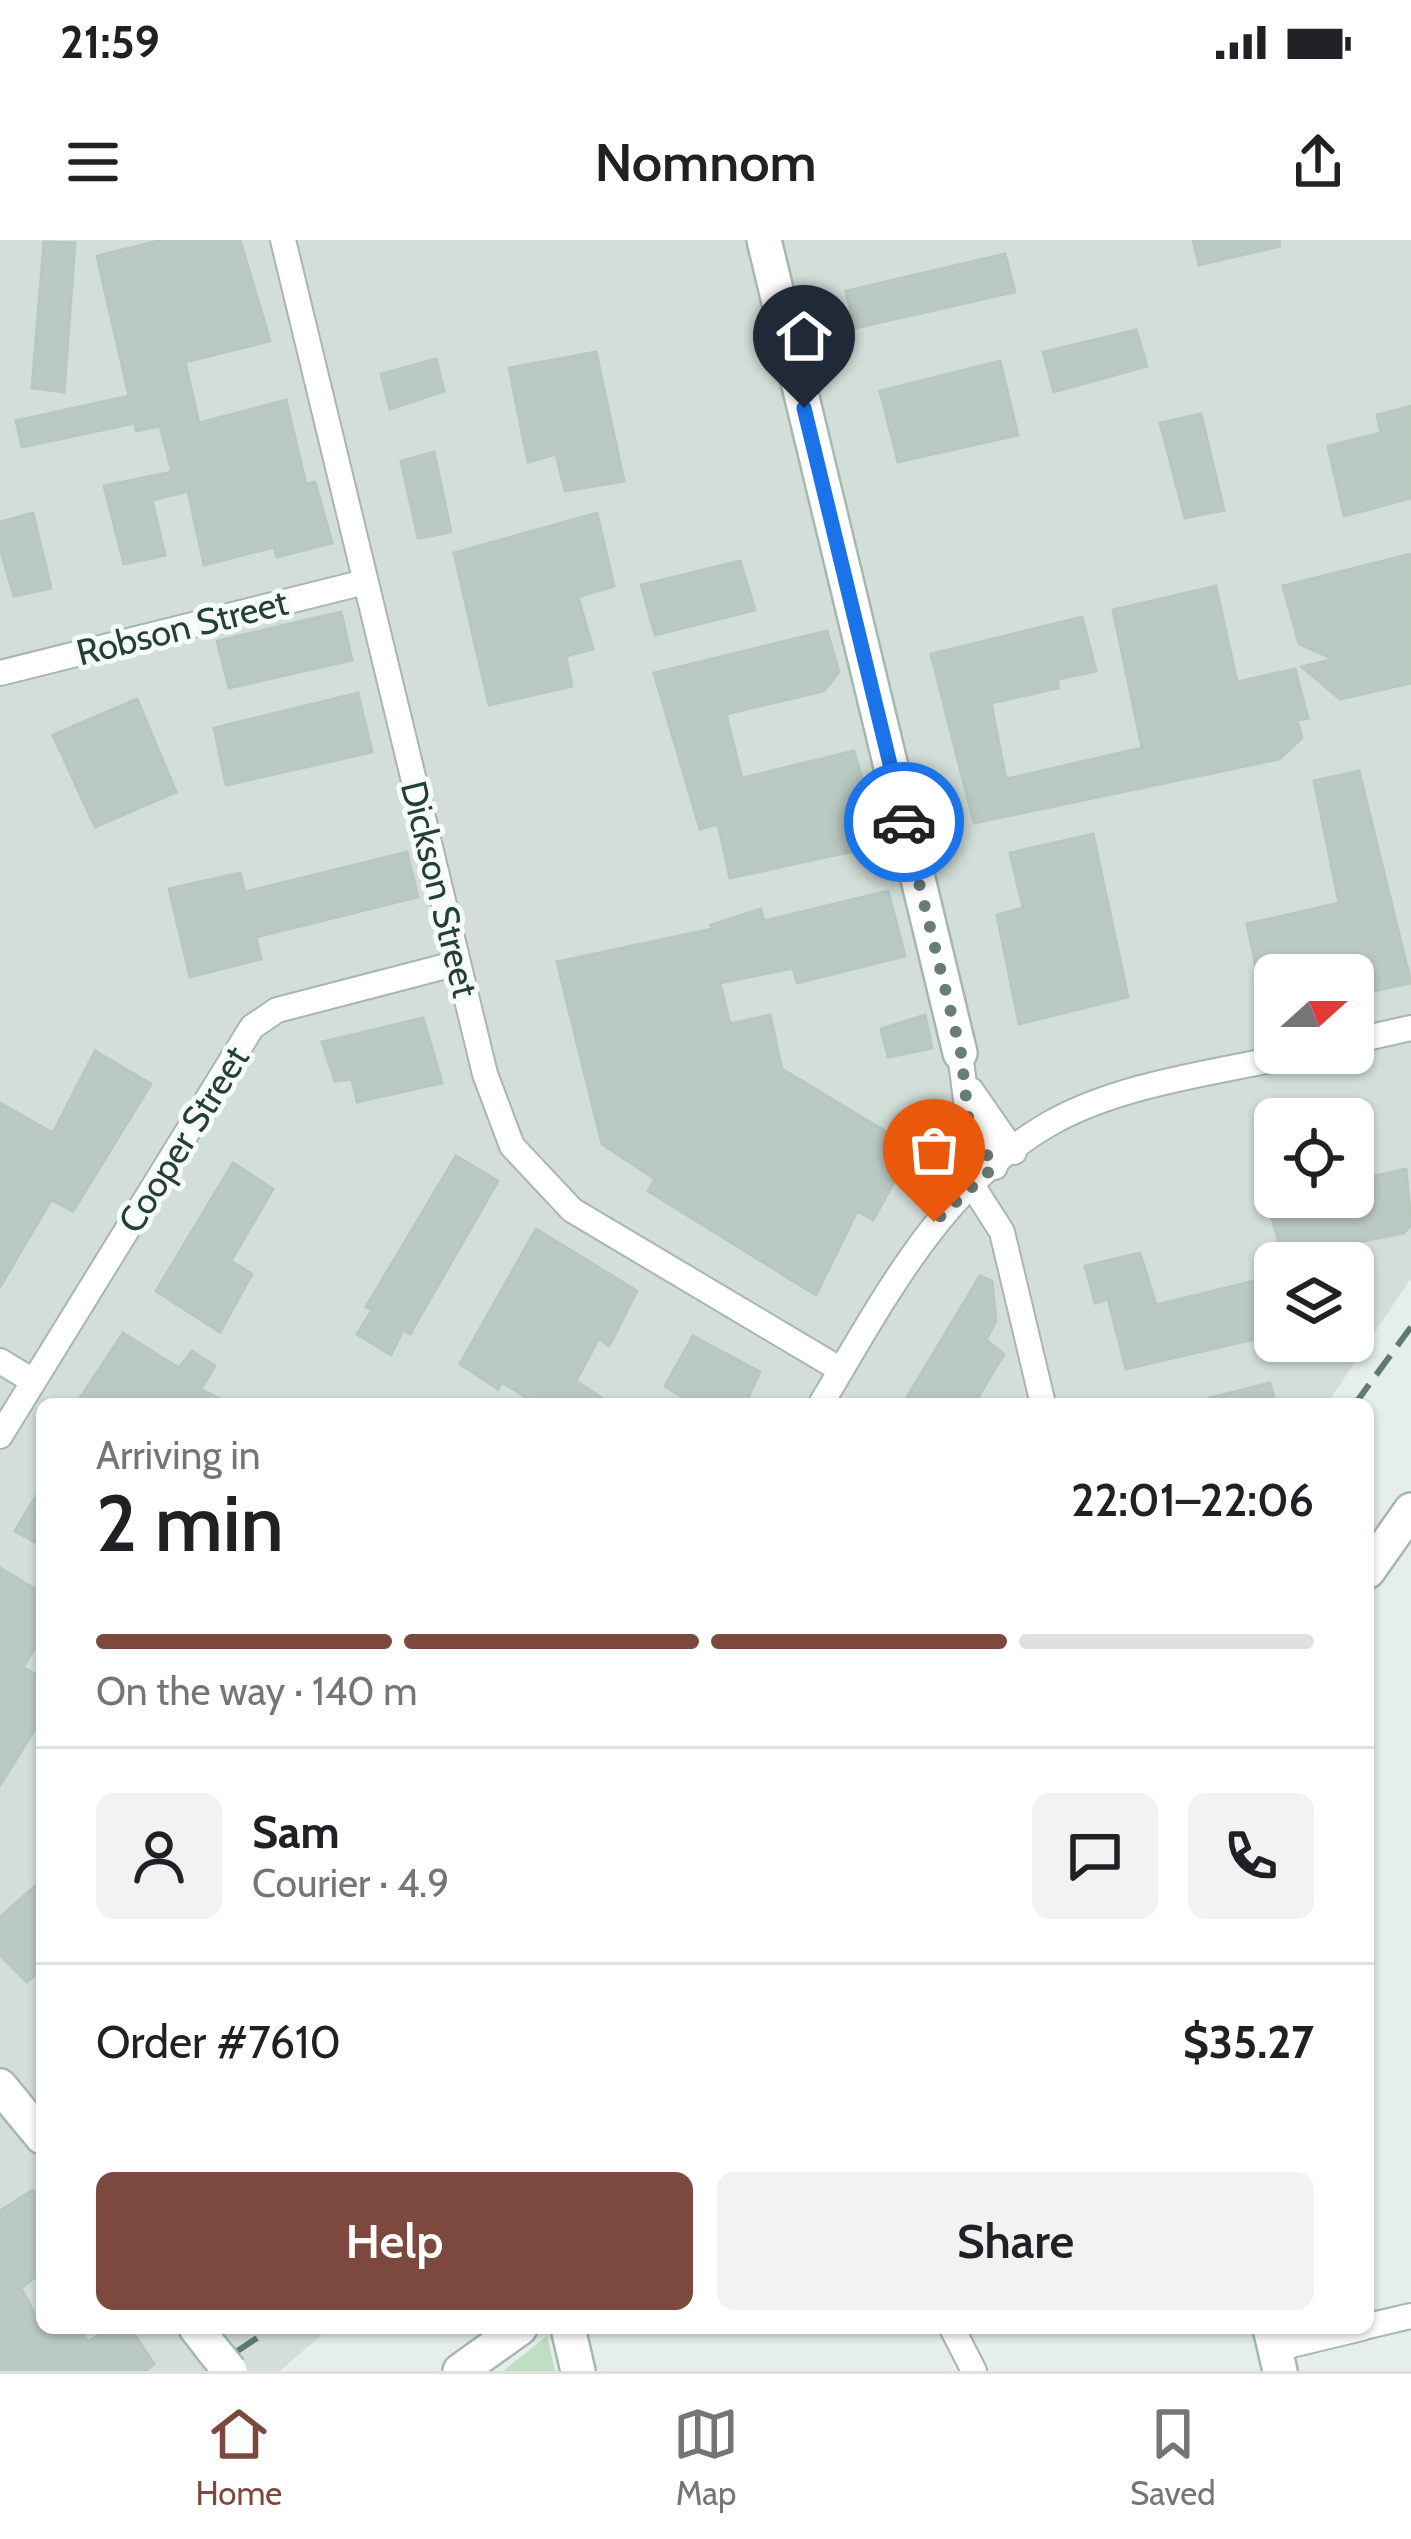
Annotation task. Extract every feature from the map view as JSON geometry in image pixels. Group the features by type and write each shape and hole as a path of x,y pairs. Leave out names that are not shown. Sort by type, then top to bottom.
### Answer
{"street":[{"name":"Dickson Street","path":"284,240 499,1117 533,1174 572,1210 841,1370"},
{"path":"764,240 961,1053 969,1124 991,1170 1042,1398"},
{"name":"Robson Street","path":"0,673 365,582"},
{"name":"Cooper Street","path":"0,1436 252,1027 277,1010 458,963"},
{"path":"1374,1036 1411,1028"},
{"path":"824,1398 921,1240 991,1170 1046,1126 1079,1110 1254,1065"},
{"path":"0,1361 33,1381"},
{"path":"1374,1562 1411,1510"},
{"path":"0,2086 36,2130"},
{"path":"1374,2325 1411,2316"},
{"path":"460,2371 512,2334"},
{"path":"569,2334 578,2371"},
{"path":"955,2334 974,2371"},
{"path":"1275,2349 1336,2334"}],"shaded area":[{"path":"0,240 1411,240 1411,1278 1374,1334 1374,1242 1254,1242 1254,1362 1355,1362 1331,1398 36,1398 36,2334 322,2334 280,2371 0,2371"}],"green space":[{"path":"547,2336 555,2371 503,2371"}],"building":[{"path":"162,240 240,240 270,341 185,362 199,423 286,400 306,484 315,482 332,543 277,557 274,547 204,565 188,491 152,500 165,555 124,564 104,486 172,472 160,426 136,431 135,423 22,447 16,421 129,396 97,256"},
{"path":"1193,240 1279,240 1280,246 1199,265"},
{"path":"44,242 75,243 64,392 32,388"},
{"path":"1005,254 1015,292 855,328 846,291"},
{"path":"1136,330 1147,366 1054,392 1043,352"},
{"path":"596,352 624,481 565,491 556,454 528,462 509,368"},
{"path":"436,359 444,391 390,409 381,374"},
{"path":"1000,361 1018,435 898,462 880,391"},
{"path":"1411,406 1411,498 1344,516 1328,446 1381,433 1377,415"},
{"path":"1201,414 1224,510 1185,518 1160,423"},
{"path":"434,452 451,532 418,538 401,461"},
{"path":"33,513 51,588 14,596 0,548 0,522"},
{"path":"597,513 614,586 578,597 593,649 566,656 572,686 489,705 454,553"},
{"path":"1411,554 1411,683 1340,699 1302,667 1334,659 1299,644 1283,586"},
{"path":"740,561 755,610 655,635 641,585"},
{"path":"1216,586 1237,682 1295,669 1308,718 1297,720 1302,738 1279,759 974,823 931,654 1082,617 1096,671 1058,679 1058,688 991,703 1006,779 1142,748 1113,610"},
{"path":"341,612 352,660 229,688 217,641"},
{"path":"827,631 839,672 824,691 726,714 742,778 854,751 882,845 730,878 718,824 700,829 654,673"},
{"path":"358,693 372,752 226,785 214,728"},
{"path":"137,699 176,792 95,827 53,735"},
{"path":"1359,771 1411,983 1374,991 1374,954 1254,957 1247,924 1339,903 1314,781"},
{"path":"1093,834 1128,997 1019,1024 997,915 1023,908 1010,853"},
{"path":"407,852 418,897 256,937 261,959 190,977 169,889 240,873 245,892"},
{"path":"888,891 905,956 797,983 793,968 720,983 730,1024 770,1015 782,1069 913,1148 873,1220 857,1211 816,1295 648,1191 655,1179 602,1144 557,962 712,929 711,925 761,909 764,921"},
{"path":"925,1015 932,1048 888,1057 881,1029"},
{"path":"423,1018 442,1083 357,1102 352,1079 335,1081 322,1042"},
{"path":"95,1051 151,1084 73,1211 51,1200 0,1287 0,1103 53,1133"},
{"path":"456,1156 498,1181 410,1334 403,1330 391,1355 357,1334 372,1310 366,1307"},
{"path":"233,1163 273,1189 231,1261 252,1274 220,1332 156,1291"},
{"path":"1406,1169 1411,1224 1404,1233 1359,1242 1279,1242 1272,1218 1374,1218 1374,1176"},
{"path":"536,1229 637,1291 609,1346 599,1338 576,1381 602,1398 527,1398 502,1382 498,1389 460,1364"},
{"path":"1140,1253 1156,1305 1254,1281 1254,1339 1126,1369 1108,1299 1095,1303 1085,1266"},
{"path":"980,1276 992,1281 996,1321 986,1340 1004,1354 978,1398 907,1398"},
{"path":"123,1333 179,1368 192,1351 215,1366 201,1389 218,1398 80,1398"},
{"path":"693,1336 760,1372 748,1398 684,1398 665,1386"},
{"path":"1270,1383 1274,1398 1209,1398"},
{"path":"36,1496 36,1543 15,1531"},
{"path":"0,1568 36,1589 36,1646 23,1667 36,1675 36,1728 0,1785"},
{"path":"36,1885 36,1974 27,1982 0,1955 0,1917"},
{"path":"33,2190 36,2194 36,2277 21,2288 36,2317 36,2334 83,2334 88,2342 100,2334 134,2334 154,2364 145,2371 0,2371 0,2211"}],"railway":[{"path":"1359,1398 1411,1327"},
{"path":"207,2371 263,2334"}],"way so far":[{"path":"904,822 961,1053 969,1124 994,1167 934,1222"}],"route":[{"path":"804,408 904,822"}]}
